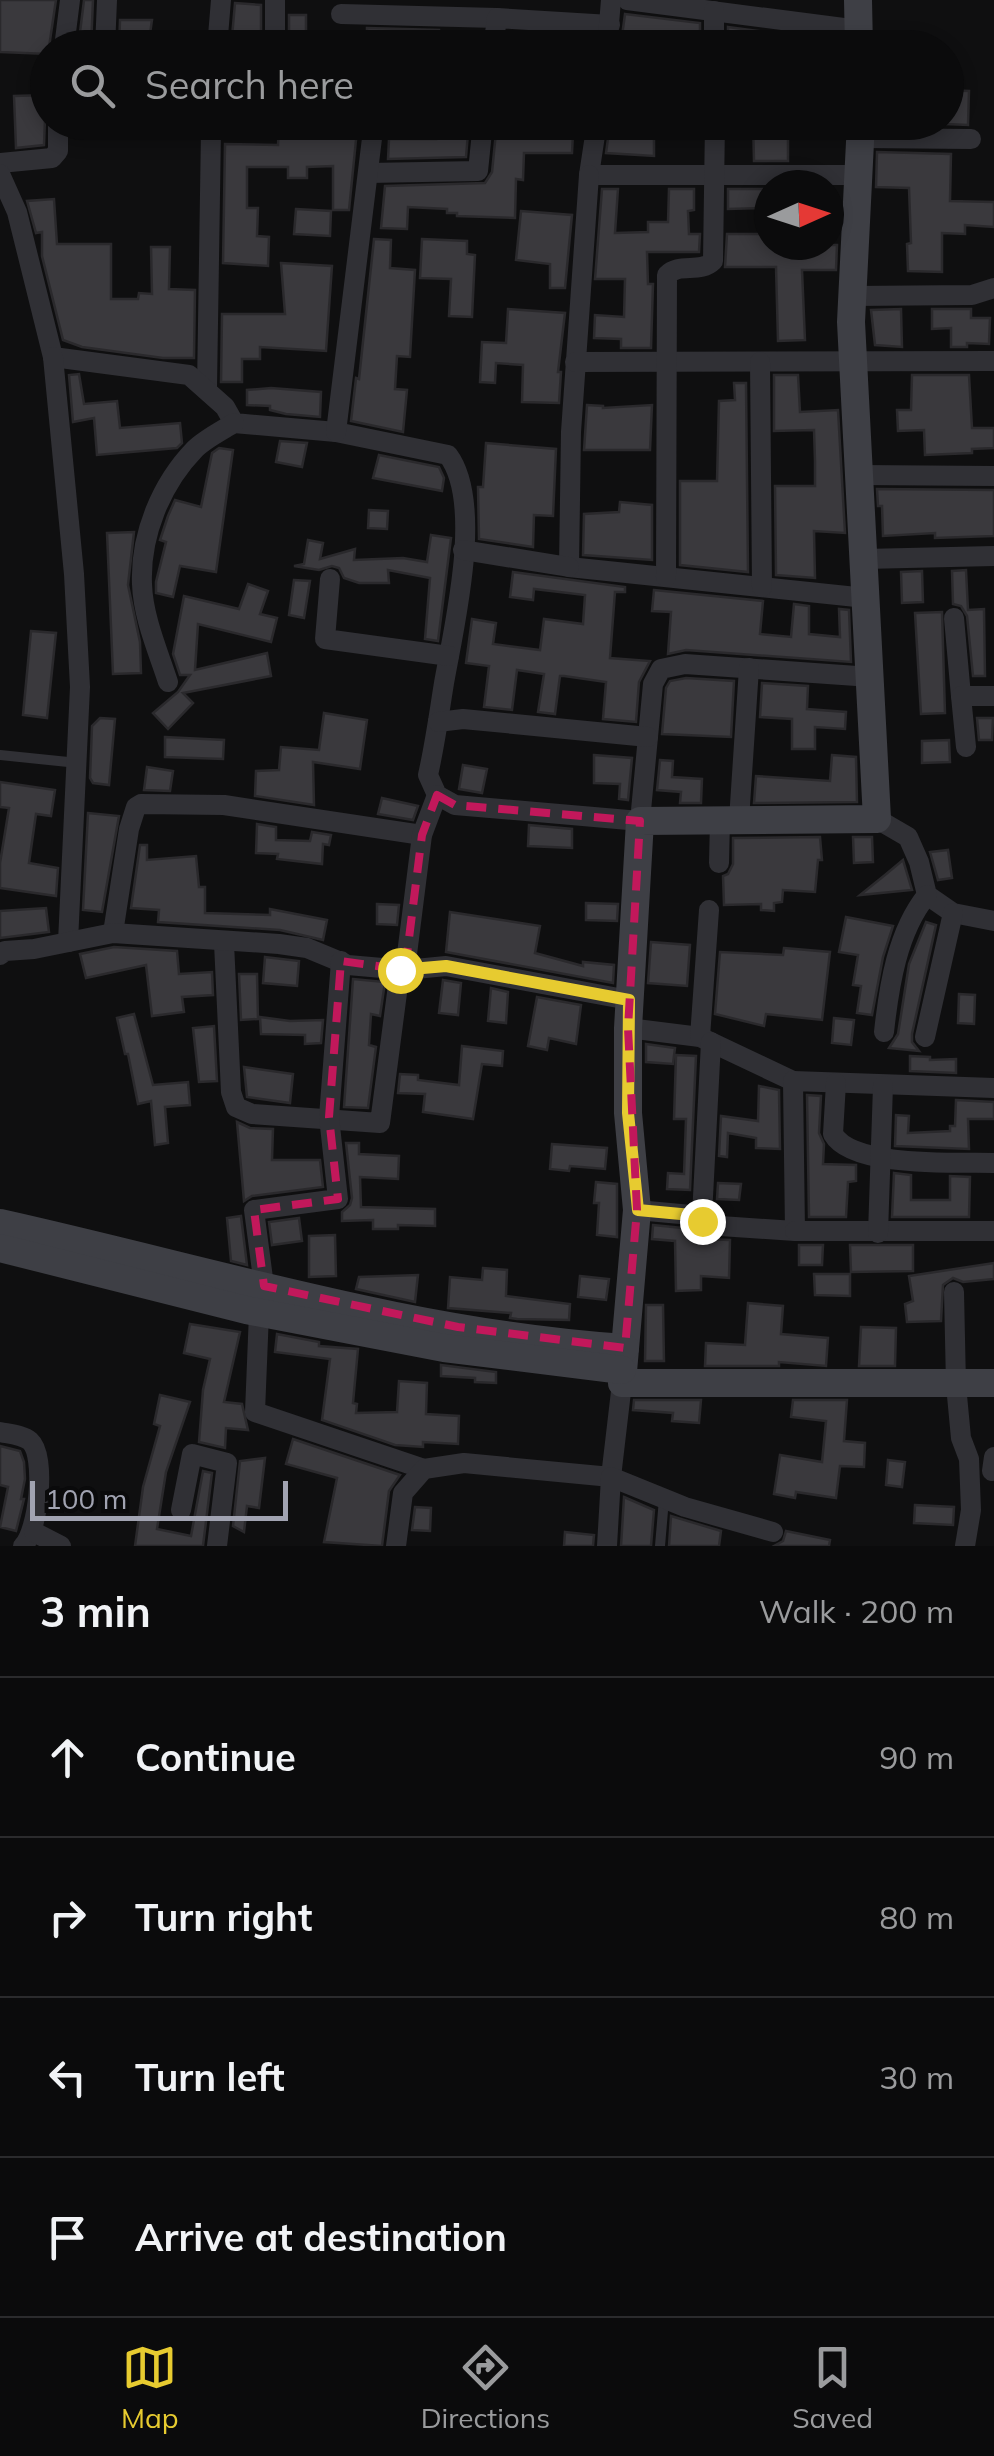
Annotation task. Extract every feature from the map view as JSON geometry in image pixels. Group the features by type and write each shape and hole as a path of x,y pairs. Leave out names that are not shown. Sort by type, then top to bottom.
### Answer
{"street":[{"path":"66,30 70,0"},
{"path":"106,30 108,0"},
{"path":"218,30 221,0"},
{"path":"275,0 275,30"},
{"path":"609,30 611,0"},
{"path":"626,0 816,30"},
{"path":"858,0 859,30"},
{"path":"714,11 714,30"},
{"path":"340,14 610,25"},
{"path":"496,30 498,18"},
{"path":"964,139 971,140"},
{"path":"0,163 52,158 58,151 58,140"},
{"path":"207,388 211,140"},
{"path":"336,432 372,140"},
{"path":"368,173 478,171 481,140"},
{"path":"569,567 575,362 594,140"},
{"path":"666,577 667,275 675,268 704,268 713,261 715,140"},
{"path":"861,140 852,296 853,362 877,819"},
{"path":"0,174 17,212 53,357 74,574 80,687 68,942"},
{"path":"589,175 859,174"},
{"path":"852,296 972,295 994,288"},
{"path":"53,357 190,375 207,388 234,422"},
{"path":"575,362 994,361"},
{"path":"760,362 762,587"},
{"path":"168,682 149,622 142,583 159,495 195,449 234,422 336,432 448,454 461,482 463,550 458,614 428,775 438,795 455,805 640,821 877,819 908,837 920,862 926,895 953,913 994,921"},
{"path":"859,475 994,476"},
{"path":"463,550 569,567 866,598"},
{"path":"864,558 994,556"},
{"path":"330,579 325,639 449,656"},
{"path":"954,618 966,747"},
{"path":"608,1546 611,1477 638,1210 628,1113 628,1014 653,684 661,669 685,664 871,676"},
{"path":"719,862 729,820 748,668"},
{"path":"960,696 994,696"},
{"path":"438,722 463,719 648,737"},
{"path":"224,943 231,1092 236,1108 252,1114 380,1122 422,836 438,795"},
{"path":"112,933 129,828 136,807 141,804 224,805 422,836"},
{"path":"884,1032 888,991 901,946 914,911 926,895"},
{"path":"709,910 702,1216 706,1225 878,1233 994,1232"},
{"path":"926,1037 934,986 953,913"},
{"path":"0,956 5,950 112,933 307,948 342,962 403,970 446,966 628,1014 706,1040 793,1080 994,1088"},
{"path":"342,962 329,1117 338,1199 254,1210 261,1299 255,1412 424,1468 464,1463 611,1477 773,1532"},
{"path":"793,1080 796,1231"},
{"path":"836,1083 832,1134 844,1147 878,1157 994,1163"},
{"path":"878,1233 883,1086"},
{"path":"638,1210 702,1216"},
{"path":"0,1223 261,1299"},
{"path":"0,1248 261,1299 458,1327 623,1367 956,1384 994,1382"},
{"path":"954,1292 956,1384 961,1438 969,1460 971,1510 966,1546"},
{"path":"0,1432 26,1438 36,1450 39,1464 28,1539 61,1546"},
{"path":"181,1510 192,1454 227,1463 217,1546"},
{"path":"396,1546 403,1493 424,1468"}],"lane":[{"path":"0,755 78,763"},
{"path":"660,1546 664,1498"}],"highlighted area":[{"path":"437,795 455,805 640,821 628,1028 637,1210 625,1348 458,1327 264,1286 254,1210 338,1199 329,1117 341,961 405,970 422,835"}],"building":[{"path":"0,0 56,0 52,30 30,30 30,53 0,52"},
{"path":"84,0 93,0 92,30 80,30"},
{"path":"235,3 261,5 261,30 233,30"},
{"path":"625,14 700,23 700,30 623,30"},
{"path":"289,15 306,15 306,30 289,30"},
{"path":"120,20 152,20 151,30 120,30"},
{"path":"367,28 439,30 367,30"},
{"path":"964,91 969,91 968,125 964,125"},
{"path":"14,96 30,96 30,140 44,140 44,145 16,148"},
{"path":"278,140 356,140 349,210 333,210 333,166 307,167 307,178 288,178 288,167 247,167 247,208 258,208 257,236 269,237 268,266 223,263 225,144 278,145"},
{"path":"389,140 467,140 466,157 388,159"},
{"path":"495,140 573,140 572,153 524,153 523,180 516,179 515,218 457,216 447,213 447,209 408,207 407,229 381,228 385,186 485,183 492,172"},
{"path":"608,140 654,140 654,156 606,153"},
{"path":"753,140 788,140 788,161 754,161"},
{"path":"877,152 951,154 950,201 994,202 994,227 965,225 965,234 942,233 942,272 908,271 909,188 876,187"},
{"path":"602,189 618,189 615,233 648,232 648,222 668,222 669,189 694,189 694,210 688,211 689,234 700,234 699,252 647,252 648,284 653,284 651,348 621,348 621,339 594,338 595,315 624,317 625,279 595,279"},
{"path":"728,189 754,189 754,208 728,209"},
{"path":"54,199 57,244 111,244 111,299 138,299 139,293 152,294 151,247 170,247 169,289 195,290 194,358 163,358 82,347 63,340 42,256 42,232 36,233 27,201"},
{"path":"296,209 331,211 330,236 294,234"},
{"path":"521,211 572,215 565,288 550,288 550,264 516,260"},
{"path":"727,234 754,234 754,260 836,260 836,270 802,270 805,340 778,341 776,267 725,267"},
{"path":"374,239 391,240 390,268 415,270 410,357 397,356 395,389 407,390 403,432 351,421"},
{"path":"422,239 467,241 467,254 475,255 472,317 449,316 451,279 420,278"},
{"path":"281,263 332,266 326,351 260,347 260,359 242,359 242,382 221,382 222,314 285,314"},
{"path":"508,309 565,313 558,372 559,403 522,402 523,365 496,363 495,383 480,382 482,342 506,343"},
{"path":"901,309 902,347 875,345 871,310"},
{"path":"932,309 971,309 971,318 990,318 989,344 951,347 951,328 932,329"},
{"path":"79,374 84,404 117,401 120,428 180,423 182,443 177,448 97,455 94,418 73,422 69,375"},
{"path":"774,375 798,375 800,412 838,410 845,533 814,531 815,578 776,575 775,486 815,486 815,461 814,430 774,431"},
{"path":"912,375 969,375 972,428 994,428 994,448 925,455 924,430 898,431 897,410 911,410"},
{"path":"734,383 746,383 748,572 680,565 680,481 717,481 719,401 735,400"},
{"path":"247,390 321,392 320,417 247,405"},
{"path":"587,405 652,405 650,450 584,450"},
{"path":"280,441 307,443 302,467 276,462"},
{"path":"486,443 556,449 553,516 534,515 533,547 479,539 478,487 483,487"},
{"path":"219,448 233,450 216,572 180,566 173,597 156,593 166,542 160,540 168,516 175,500 201,507 212,453"},
{"path":"379,455 439,467 444,478 442,491 373,478"},
{"path":"877,489 994,490 994,536 883,536"},
{"path":"620,502 652,505 652,560 583,555 584,514 619,512"},
{"path":"369,510 388,511 387,529 368,528"},
{"path":"134,532 128,585 140,642 141,673 113,674 107,533"},
{"path":"431,535 451,538 438,641 425,639 430,578 388,570 389,583 359,583 344,578 339,568 332,566 319,570 294,566 304,564 308,540 323,543 320,559 355,549 354,560 403,558 427,562"},
{"path":"966,570 968,610 984,609 985,676 973,676 967,616 961,606 953,604 952,571"},
{"path":"922,571 923,602 902,603 901,572"},
{"path":"513,572 625,587 625,592 615,592 610,658 650,661 639,682 636,722 603,719 606,682 564,676 560,676 555,714 538,712 544,674 517,670 512,710 484,707 489,666 466,663 472,619 496,623 493,644 540,650 544,619 583,624 585,595 534,589 533,600 510,597"},
{"path":"294,580 310,581 304,618 289,615"},
{"path":"248,584 268,591 260,614 277,618 271,642 198,624 195,670 267,653 271,676 183,693 193,703 168,729 153,713 178,692 190,675 180,675 173,654 184,596 239,609"},
{"path":"654,590 763,601 760,634 791,637 794,604 809,606 809,634 840,637 839,609 849,610 851,662 686,650 668,654 671,612 652,611"},
{"path":"942,612 945,713 921,714 915,613"},
{"path":"31,631 56,633 47,718 23,715"},
{"path":"670,681 734,681 731,737 662,734 666,688"},
{"path":"762,683 808,686 807,709 846,712 845,729 815,727 815,749 792,749 792,719 760,717"},
{"path":"324,713 367,720 360,769 313,762 314,805 255,796 256,771 279,770 281,747 319,750"},
{"path":"100,718 115,719 109,785 93,783 90,778 92,726"},
{"path":"977,718 993,718 992,740 979,740"},
{"path":"165,737 224,740 223,759 165,757"},
{"path":"949,740 950,762 922,763 922,741"},
{"path":"594,755 632,758 628,800 619,799 620,784 594,783"},
{"path":"832,755 856,757 857,802 754,803 756,776 830,781"},
{"path":"660,760 673,761 672,777 702,779 701,803 680,803 681,792 657,790"},
{"path":"463,765 487,769 482,793 459,789"},
{"path":"147,767 173,771 170,791 144,790"},
{"path":"0,782 55,790 51,816 36,814 29,863 58,868 56,896 0,888 9,808 0,807"},
{"path":"382,798 418,806 413,820 378,814"},
{"path":"88,813 119,816 102,912 83,910"},
{"path":"257,824 276,827 276,840 310,841 312,832 331,835 329,845 323,844 322,864 256,853"},
{"path":"529,825 572,829 572,848 528,846"},
{"path":"820,837 822,860 818,860 815,892 783,890 782,902 774,903 774,911 761,910 761,904 724,905 723,876 733,864 733,838"},
{"path":"853,837 872,837 873,862 854,863"},
{"path":"140,845 147,845 147,860 196,856 199,887 205,887 205,913 270,915 270,909 327,920 323,940 280,930 158,922 159,910 131,908"},
{"path":"948,850 952,878 938,880 930,852"},
{"path":"903,860 912,890 860,895 885,875"},
{"path":"586,903 618,904 617,921 586,920"},
{"path":"377,904 399,905 397,925 377,924"},
{"path":"46,908 49,932 0,938 0,911"},
{"path":"450,912 540,926 535,953 583,966 583,962 614,965 613,983 446,952"},
{"path":"846,917 893,926 872,1015 857,1013 861,986 853,985 858,955 839,952"},
{"path":"926,922 936,925 912,1034 912,1042 919,1051 889,1048 898,1034 909,964"},
{"path":"651,942 690,945 687,986 648,983"},
{"path":"114,947 177,951 179,974 212,972 213,995 182,997 184,1012 152,1016 146,965 86,978 80,954"},
{"path":"784,948 830,952 822,1020 766,1014 764,1026 715,1014 720,952 783,955"},
{"path":"265,957 299,961 297,986 263,983"},
{"path":"239,974 257,974 258,1019 241,1020"},
{"path":"353,979 385,982 380,1016 371,1014 369,1045 376,1047 368,1108 344,1107"},
{"path":"443,980 461,983 458,1015 439,1013"},
{"path":"491,988 508,992 506,1023 488,1021"},
{"path":"959,994 975,995 974,1024 958,1023"},
{"path":"537,997 581,1005 576,1044 549,1038 547,1050 528,1046"},
{"path":"134,1014 153,1085 188,1082 190,1105 165,1107 168,1143 155,1145 151,1101 138,1104 117,1018"},
{"path":"260,1017 323,1020 321,1043 305,1044 305,1035 261,1034"},
{"path":"834,1018 854,1020 851,1045 832,1043"},
{"path":"214,1026 217,1081 199,1082 193,1028"},
{"path":"646,1044 675,1048 673,1064 646,1062"},
{"path":"462,1046 503,1051 502,1066 482,1064 473,1119 423,1112 425,1094 398,1093 400,1074 459,1085"},
{"path":"676,1055 696,1056 690,1190 667,1189 668,1173 684,1174 686,1119 674,1119"},
{"path":"910,1056 956,1059 956,1073 910,1071"},
{"path":"244,1067 293,1074 290,1103 247,1097"},
{"path":"759,1086 779,1090 780,1149 756,1148 756,1138 728,1133 727,1157 719,1156 721,1116 758,1121"},
{"path":"807,1095 821,1096 819,1133 824,1144 823,1164 856,1165 856,1181 848,1182 846,1217 809,1217"},
{"path":"956,1100 994,1102 994,1119 968,1119 969,1149 895,1146 896,1115 909,1116 908,1133 950,1131 950,1126 955,1126"},
{"path":"237,1122 250,1128 273,1129 272,1160 320,1160 323,1187 252,1196 244,1201"},
{"path":"346,1143 359,1143 359,1154 399,1156 398,1179 360,1177 361,1207 435,1209 435,1226 373,1229 373,1220 342,1221 342,1212 352,1198"},
{"path":"552,1144 607,1148 605,1169 550,1169"},
{"path":"894,1173 911,1175 911,1200 950,1200 950,1176 970,1177 969,1217 892,1217"},
{"path":"596,1182 617,1184 617,1237 597,1235"},
{"path":"718,1183 741,1184 739,1200 717,1199"},
{"path":"241,1216 247,1265 231,1261 227,1218"},
{"path":"299,1218 302,1241 272,1245 269,1222"},
{"path":"653,1225 693,1229 704,1239 730,1240 729,1278 701,1276 701,1290 676,1291 675,1241 652,1239"},
{"path":"335,1235 336,1276 309,1277 309,1236"},
{"path":"799,1245 823,1245 822,1265 799,1265"},
{"path":"850,1245 913,1245 913,1271 851,1272"},
{"path":"994,1263 994,1279 963,1282 953,1278 943,1285 941,1321 907,1322 905,1304 913,1301 909,1276"},
{"path":"483,1268 507,1270 506,1296 570,1304 569,1320 517,1319 510,1318 511,1313 448,1308 450,1277 482,1280"},
{"path":"814,1274 850,1274 850,1296 815,1295"},
{"path":"418,1275 415,1302 356,1289 359,1277"},
{"path":"580,1276 609,1279 606,1300 578,1297"},
{"path":"748,1303 783,1306 781,1334 828,1338 826,1366 779,1362 779,1366 705,1366 706,1343 745,1345"},
{"path":"646,1305 663,1305 664,1361 645,1361"},
{"path":"190,1324 240,1332 224,1402 242,1404 248,1430 226,1428 225,1448 199,1442 210,1359 184,1353"},
{"path":"861,1327 896,1328 895,1366 859,1366"},
{"path":"277,1334 319,1342 319,1346 358,1349 353,1403 357,1404 356,1413 397,1412 399,1381 427,1383 426,1414 459,1416 458,1444 395,1445 322,1420 330,1359 275,1352"},
{"path":"441,1365 496,1372 496,1383 441,1376"},
{"path":"160,1395 190,1402 166,1472 157,1529 191,1536 203,1471 212,1473 203,1546 135,1546 143,1487 160,1426 154,1424"},
{"path":"634,1400 701,1400 699,1423 672,1421 673,1413 633,1410"},
{"path":"793,1400 847,1400 844,1441 865,1443 864,1467 840,1466 836,1498 796,1492 795,1498 774,1494 780,1455 822,1462 826,1421 791,1417"},
{"path":"293,1439 400,1475 389,1491 382,1546 324,1542 337,1478 286,1464"},
{"path":"0,1446 20,1451 24,1462 24,1499 16,1531 0,1527 8,1487 0,1485"},
{"path":"265,1458 259,1508 247,1506 244,1532 233,1526 240,1461"},
{"path":"888,1460 905,1462 902,1487 886,1485"},
{"path":"624,1497 654,1510 651,1546 621,1546"},
{"path":"915,1505 954,1507 953,1525 914,1523"},
{"path":"415,1507 431,1508 430,1531 412,1530"},
{"path":"671,1516 721,1531 719,1546 669,1546"},
{"path":"786,1531 830,1540 829,1546 774,1546 783,1541"},
{"path":"565,1532 594,1535 593,1546 564,1546"}],"route":[{"path":"400,970 446,966 629,1000 628,1113 638,1210 702,1216 702,1221"}]}
